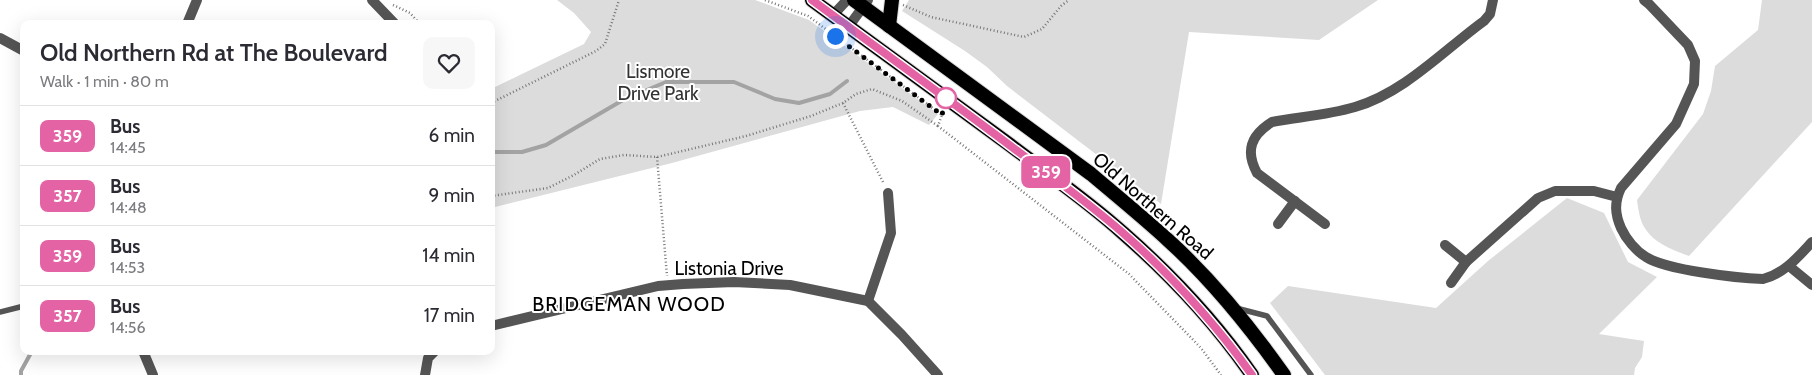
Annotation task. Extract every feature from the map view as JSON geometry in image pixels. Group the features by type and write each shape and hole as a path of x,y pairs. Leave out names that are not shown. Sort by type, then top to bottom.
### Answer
{"highway":[{"path":"812,0 1053,178 1122,232 1162,268 1215,328 1252,375"},
{"name":"Old Northern Road","path":"862,2 889,26 1091,174 1127,203 1170,242 1232,307 1284,375"},
{"path":"889,26 896,2"}],"street":[{"path":"189,20 197,0"},
{"path":"372,0 391,20"},
{"path":"833,15 847,0"},
{"path":"1325,224 1257,173 1251,162 1254,140 1261,129 1272,122 1354,107 1394,88 1432,63 1484,20 1490,14 1493,0"},
{"path":"1644,0 1688,45 1695,61 1694,84 1676,124 1621,188 1615,208 1617,220 1623,233 1633,246 1646,257 1662,264 1763,279 1774,276 1789,266 1812,242"},
{"path":"849,26 862,2"},
{"path":"0,38 20,50"},
{"path":"1451,283 1466,262 1538,198 1555,191 1594,191 1617,197"},
{"path":"888,193 891,233 868,301 938,375"},
{"path":"1278,224 1295,201"},
{"path":"1445,245 1466,262"},
{"path":"1789,266 1812,284"},
{"name":"Listonia Drive","path":"495,325 668,285 734,282 790,285 868,301"},
{"path":"144,355 152,375"},
{"path":"425,375 428,358 431,355"}],"lane":[{"path":"0,312 20,307"},
{"path":"1232,307 1267,316 1311,375"}],"path":[{"path":"388,0 394,6 410,13 416,20"},
{"path":"495,101 596,51 605,44 620,0"},
{"path":"765,0 808,16 942,115 938,126"},
{"path":"896,2 931,17 1024,37 1042,29 1069,0"},
{"path":"495,195 548,188 600,159 624,155 657,157 746,136 811,116 844,103 856,94 872,89 902,101 938,126 1129,274 1201,348 1221,375"},
{"path":"844,103 888,193"},
{"path":"657,157 668,285"}],"green space":[{"name":"Lismore Drive Park","path":"557,0 755,0 809,20 938,114 929,125 893,107 860,111 672,163 495,207 495,87 584,44 591,32 574,13"},
{"path":"909,0 1378,0 1319,40 1189,32 1161,204 1007,86 987,67 902,11"},
{"path":"1762,0 1812,0 1812,122 1689,256 1668,247 1650,235 1642,223 1637,200 1703,114 1711,91 1715,66 1758,30"},
{"path":"1567,198 1604,213 1628,262 1657,277 1599,334 1644,341 1642,357 1635,368 1634,375 1325,375 1270,303 1288,286 1436,308 1488,261"}],"waterway":[{"path":"495,152 522,152 546,145 623,100 666,82 734,82 775,99 799,103 830,94 847,81"},
{"path":"21,375 21,371 30,355"}],"bus line":[{"name":"359","path":"812,0 1068,189 1122,232 1162,268 1215,328 1252,375"}],"district":[{"name":"BRIDGEMAN WOOD","path":"629,304"}],"route":[{"path":"835,36 942,115 946,98"}]}
